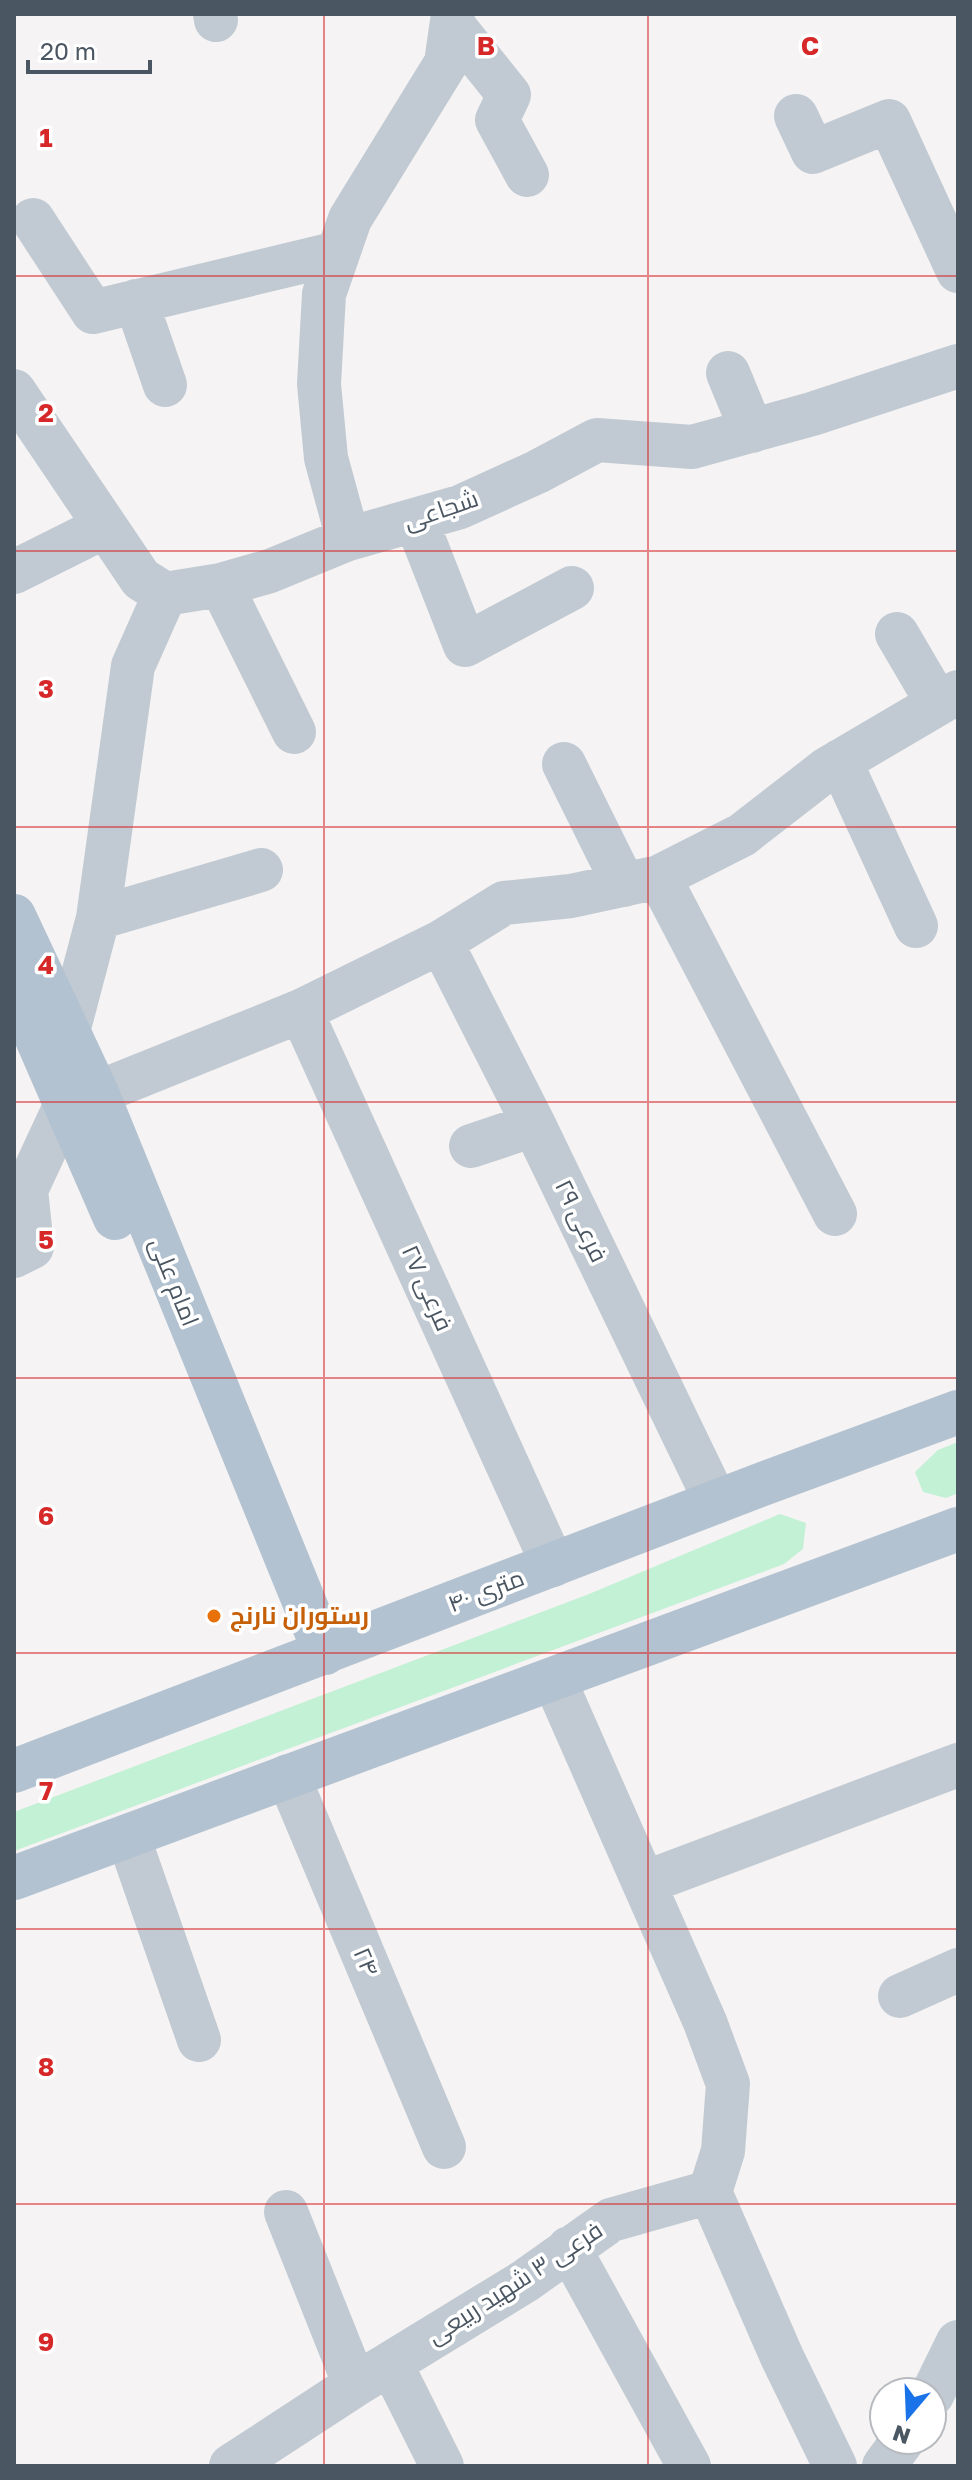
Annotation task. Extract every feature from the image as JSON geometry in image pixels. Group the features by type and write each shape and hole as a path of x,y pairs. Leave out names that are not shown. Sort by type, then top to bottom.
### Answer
{"main road":[{"name":"امام علی","path":"14,916 69,1028 82,1098 313,1657"},
{"path":"14,986 82,1098"},
{"name":"۴۰ متری","path":"14,1771 958,1412"},
{"path":"14,1878 958,1529"}],"street":[{"path":"452,19 509,95 497,120 527,175"},
{"path":"348,539 326,458 319,384 324,294 350,219 446,63 452,19"},
{"path":"796,116 813,152 889,121 958,271"},
{"path":"33,220 93,312 338,253"},
{"path":"136,301 165,385"},
{"name":"شجاعی","path":"165,594 221,585 270,571 348,539 460,507 597,440 692,447 958,366"},
{"path":"728,373 752,431"},
{"path":"14,391 141,579 165,594 133,666 98,918 69,1028"},
{"path":"416,520 465,645 572,588"},
{"path":"14,572 104,527"},
{"path":"221,585 294,732"},
{"path":"14,1256 32,1247 26,1190 82,1098 301,1011 441,942 504,903 571,896 641,881 742,835 840,761 948,698 897,634"},
{"path":"840,761 916,926"},
{"path":"564,764 641,881 835,1214"},
{"path":"98,918 261,870"},
{"name":"فرعی ۲۹","path":"441,942 534,1125 716,1502"},
{"name":"فرعی ۲۷","path":"301,1011 553,1565"},
{"path":"471,1146 534,1125"},
{"path":"554,1679 705,2022 728,2084 723,2151 710,2192 782,2357 835,2466"},
{"path":"644,1883 958,1765"},
{"name":"۲۴","path":"288,1776 444,2147"},
{"path":"128,1836 199,2040"},
{"path":"900,1996 958,1970"},
{"name":"فرعی ۳ شهید ربیعی","path":"231,2466 525,2281 611,2220 710,2192"},
{"path":"286,2212 373,2374 442,2466"},
{"path":"569,2248 689,2466"},
{"path":"941,2376 958,2342"}],"green space":[{"path":"958,1442 958,1493 946,1498 923,1492 915,1472 938,1450"},
{"path":"780,1514 806,1523 803,1549 784,1564 14,1851 14,1812 589,1594"}],"place":[{"name":"رستوران نارنج","path":"214,1616"}]}
